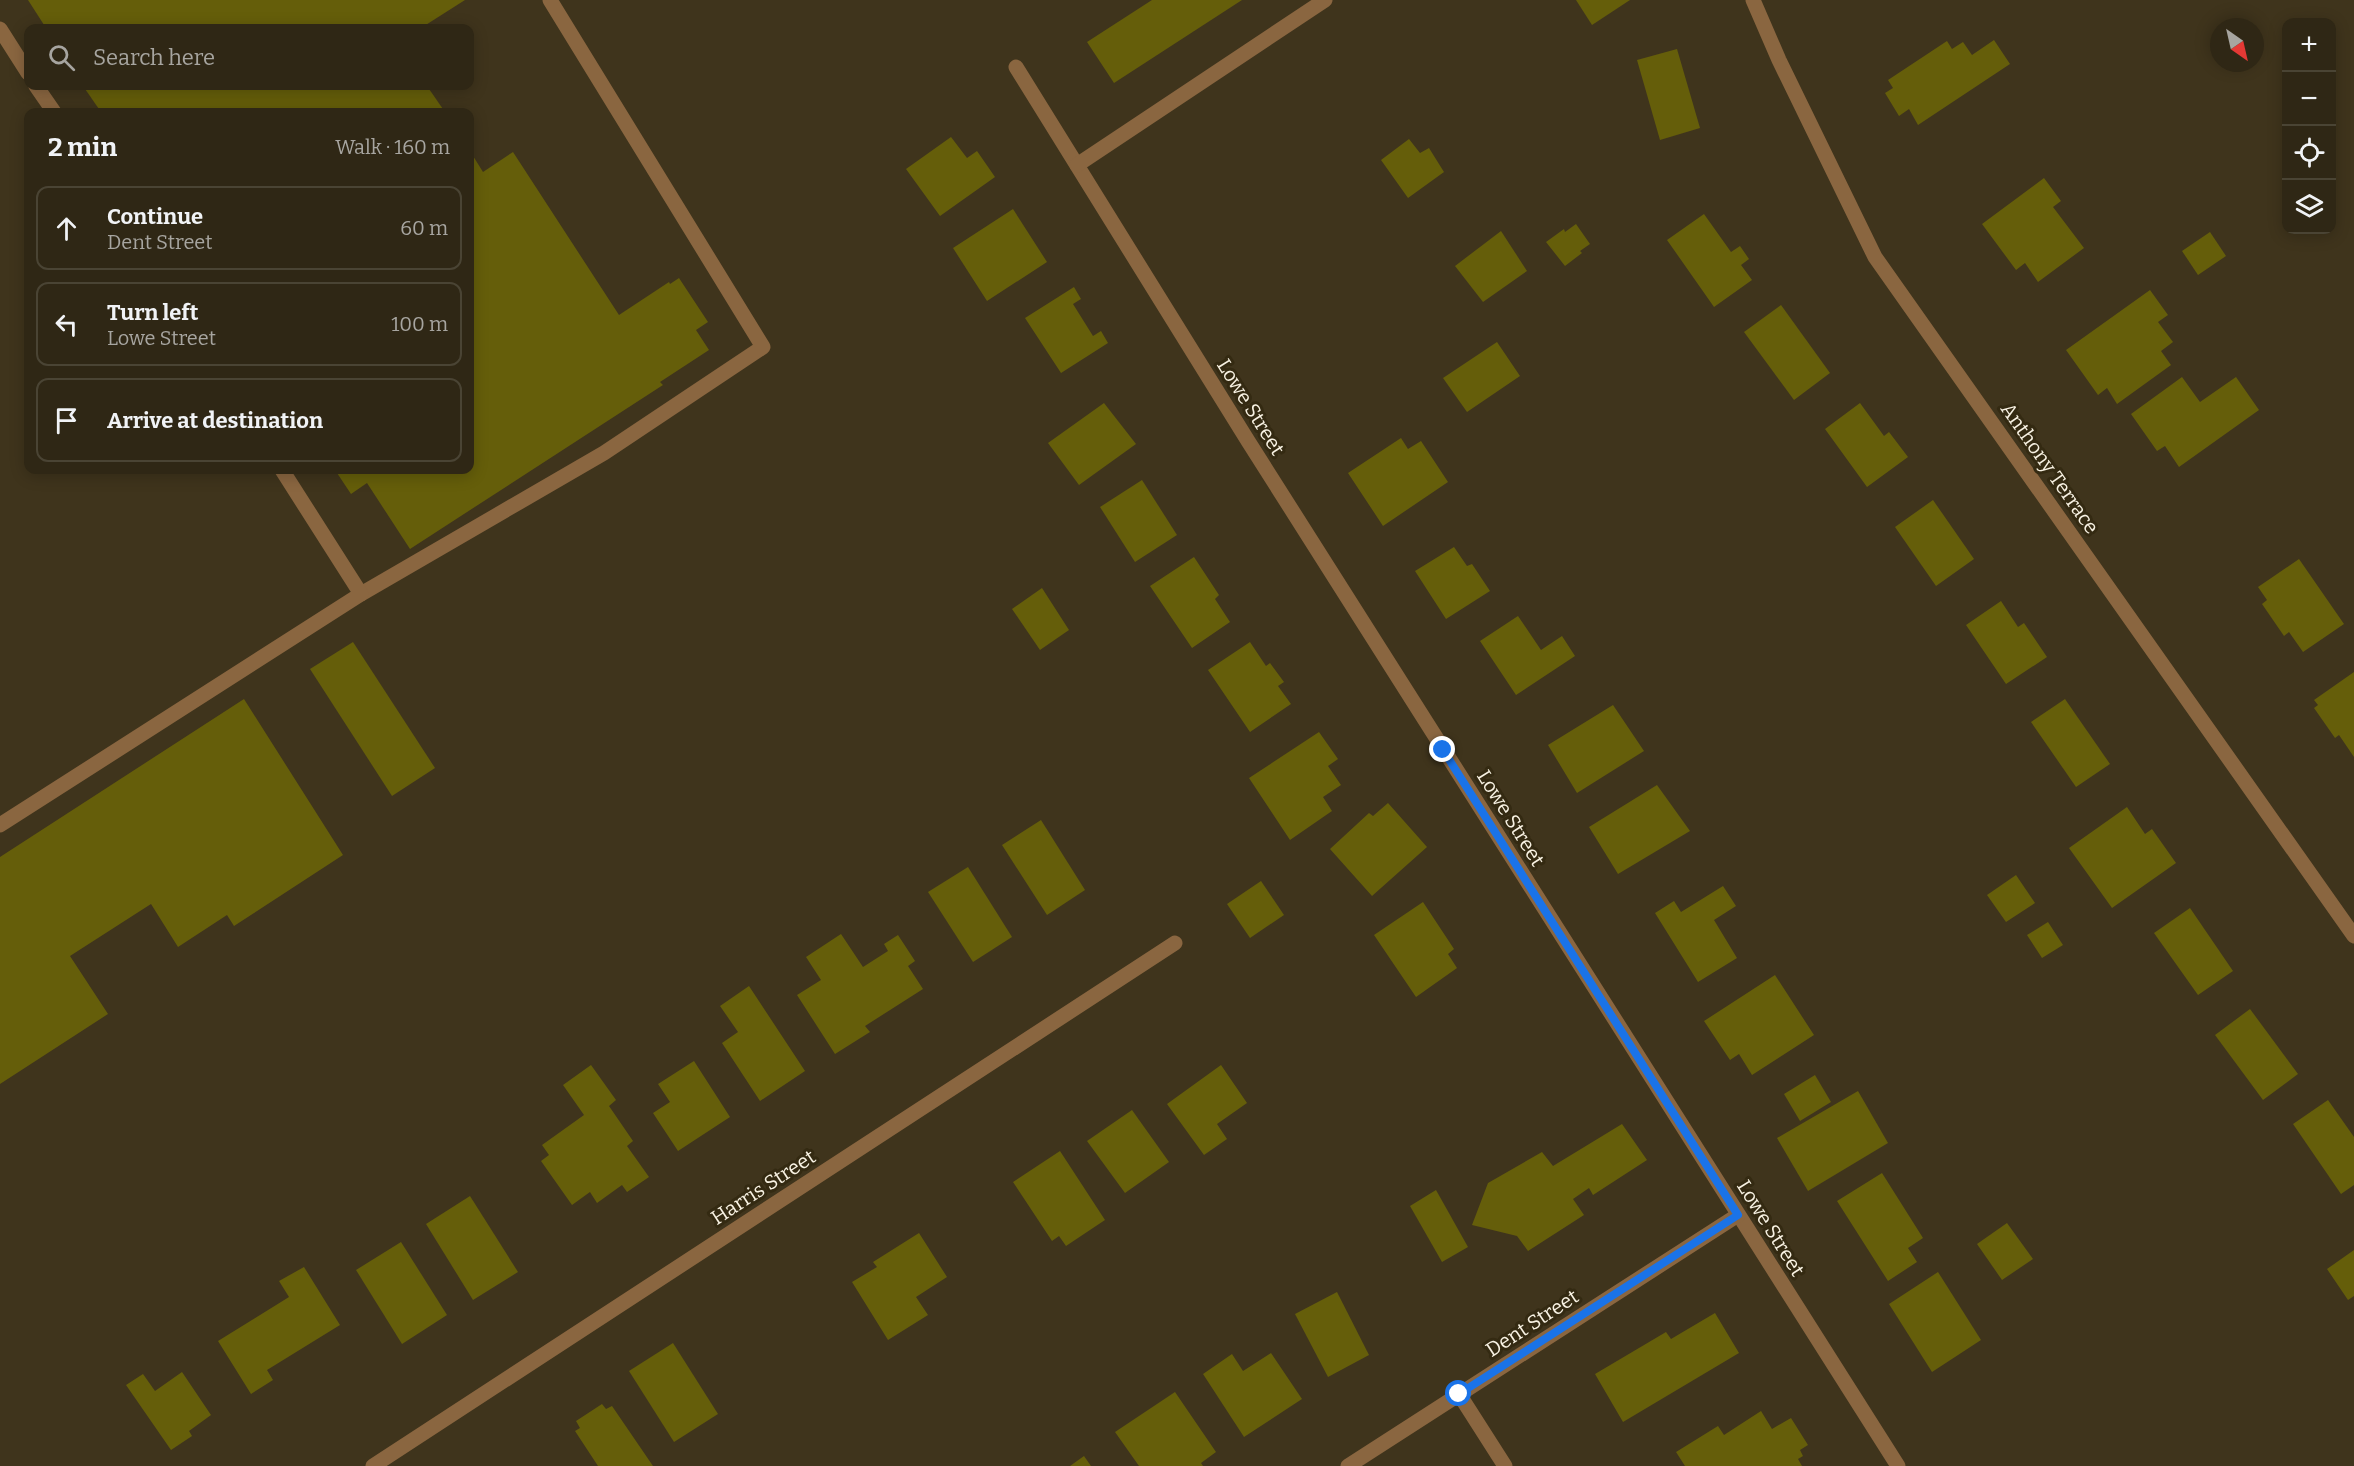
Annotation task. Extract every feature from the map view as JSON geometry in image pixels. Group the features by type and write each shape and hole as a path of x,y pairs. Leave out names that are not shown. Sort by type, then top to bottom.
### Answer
{"street":[{"path":"0,825 361,594 604,453 763,347 550,0"},
{"path":"1077,165 1325,0"},
{"name":"Anthony Terrace","path":"1753,0 1779,60 1875,257 2354,936"},
{"path":"0,29 24,68"},
{"name":"Lowe Street","path":"1016,67 1248,441 1898,1466"},
{"path":"39,90 51,108"},
{"path":"285,474 361,594"},
{"name":"Harris Street","path":"373,1466 1175,943"},
{"name":"Dent Street","path":"1348,1466 1738,1215"},
{"path":"1459,1394 1505,1466"}],"building":[{"path":"28,0 465,0 427,24 43,24"},
{"path":"1152,0 1242,0 1114,83 1087,42"},
{"path":"1576,0 1630,0 1592,25"},
{"path":"1994,40 2010,64 1918,125 1909,109 1899,116 1885,93 1893,88 1888,80 1947,41 1952,49 1963,42 1972,55"},
{"path":"1677,49 1700,128 1660,140 1637,60"},
{"path":"86,90 430,90 442,108 98,108"},
{"path":"951,137 967,158 977,151 995,177 940,216 906,169"},
{"path":"1409,139 1420,153 1429,148 1444,172 1408,198 1381,160"},
{"path":"513,152 619,315 669,282 670,284 679,278 708,322 696,330 709,350 660,382 663,385 410,549 367,483 351,494 338,474 474,474 474,157 483,172"},
{"path":"2044,178 2061,201 2053,207 2084,248 2038,282 2025,263 2016,270 1982,224"},
{"path":"1013,209 1047,262 987,301 953,248"},
{"path":"1704,214 1731,252 1740,246 1749,259 1741,265 1752,280 1714,307 1667,240"},
{"path":"1576,224 1590,244 1565,266 1546,242 1564,229 1565,232"},
{"path":"1501,231 1527,271 1483,302 1455,266"},
{"path":"2210,232 2226,256 2198,275 2182,251"},
{"path":"1074,287 1081,299 1073,304 1093,336 1101,331 1108,343 1061,373 1025,318"},
{"path":"2150,290 2168,315 2158,322 2173,342 2161,351 2171,365 2117,404 2107,388 2098,395 2066,350"},
{"path":"1781,305 1830,373 1794,400 1744,332"},
{"path":"1497,342 1520,376 1467,412 1443,378"},
{"path":"2182,377 2200,402 2236,377 2259,410 2179,467 2165,446 2157,451 2131,414"},
{"path":"1104,403 1136,444 1079,485 1048,443"},
{"path":"1860,403 1884,436 1889,432 1908,457 1867,487 1825,429"},
{"path":"1401,438 1408,449 1421,441 1448,482 1383,526 1348,473"},
{"path":"1142,480 1177,535 1135,562 1100,507"},
{"path":"1933,500 1974,559 1936,586 1895,527"},
{"path":"1454,547 1467,566 1472,564 1490,591 1446,619 1415,571"},
{"path":"1194,557 1219,595 1215,599 1230,622 1192,648 1150,586"},
{"path":"2299,559 2344,624 2303,652 2289,632 2284,636 2262,604 2267,600 2258,587"},
{"path":"1042,588 1069,630 1040,650 1012,609"},
{"path":"2001,601 2018,627 2024,623 2047,657 2006,684 1966,625"},
{"path":"1518,616 1541,650 1562,636 1575,656 1516,695 1480,641"},
{"path":"353,642 435,768 392,796 310,669"},
{"path":"1250,642 1266,666 1270,663 1284,682 1278,686 1291,704 1250,732 1208,670"},
{"path":"2354,672 2354,757 2339,735 2335,738 2314,708 2318,705 2314,700"},
{"path":"244,699 343,855 234,926 227,915 178,947 151,904 70,956 108,1014 0,1084 0,857"},
{"path":"2065,699 2110,764 2076,787 2031,722"},
{"path":"1613,705 1644,751 1577,793 1548,745"},
{"path":"1319,732 1338,759 1328,766 1341,785 1323,797 1332,811 1290,840 1249,778"},
{"path":"1657,785 1690,831 1618,874 1589,827"},
{"path":"1388,803 1427,847 1372,896 1330,849 1369,813 1373,816"},
{"path":"2127,807 2145,834 2152,829 2176,863 2112,908 2069,848"},
{"path":"1041,820 1085,890 1047,915 1002,845"},
{"path":"968,867 1012,937 973,962 928,892"},
{"path":"2016,875 2035,903 2006,922 1987,895"},
{"path":"1261,881 1284,915 1250,938 1227,904"},
{"path":"1723,886 1736,906 1714,920 1737,958 1698,982 1655,913 1674,901 1681,912"},
{"path":"1423,902 1454,949 1448,954 1457,968 1416,997 1374,935"},
{"path":"2190,908 2233,971 2198,995 2154,933"},
{"path":"2048,922 2063,945 2042,958 2027,935"},
{"path":"841,934 863,967 888,951 884,944 898,935 915,961 908,966 923,989 865,1026 870,1032 835,1054 797,995 821,980 806,957"},
{"path":"1775,975 1814,1035 1752,1075 1739,1054 1730,1060 1704,1021"},
{"path":"749,986 805,1071 760,1101 722,1043 738,1032 720,1006"},
{"path":"2250,1009 2298,1074 2263,1100 2215,1035"},
{"path":"694,1061 730,1117 678,1151 653,1113 670,1102 658,1084"},
{"path":"591,1065 616,1100 609,1106 633,1141 627,1146 649,1177 627,1192 622,1185 597,1203 590,1192 572,1205 541,1161 549,1155 542,1145 584,1115 563,1085"},
{"path":"1221,1065 1247,1103 1217,1124 1227,1139 1204,1155 1167,1104"},
{"path":"1815,1075 1831,1102 1800,1121 1784,1094"},
{"path":"1858,1091 1888,1143 1808,1191 1777,1138"},
{"path":"2328,1100 2354,1137 2354,1185 2341,1194 2293,1124"},
{"path":"1132,1110 1169,1162 1125,1193 1087,1141"},
{"path":"1622,1124 1647,1160 1593,1195 1589,1188 1573,1199 1584,1215 1528,1251 1517,1236 1472,1225 1488,1183 1542,1152 1553,1166"},
{"path":"1060,1151 1105,1220 1066,1246 1059,1236 1052,1241 1013,1182"},
{"path":"1882,1173 1923,1238 1908,1248 1917,1262 1888,1281 1837,1201"},
{"path":"1436,1190 1468,1247 1442,1262 1410,1206"},
{"path":"470,1196 518,1272 473,1300 426,1224"},
{"path":"2007,1223 2033,1259 2002,1280 1977,1244"},
{"path":"919,1233 947,1277 916,1297 928,1315 888,1340 852,1282 877,1267 873,1262"},
{"path":"401,1242 447,1315 402,1344 356,1270"},
{"path":"2354,1250 2354,1296 2348,1300 2327,1269"},
{"path":"304,1267 340,1325 267,1370 273,1380 251,1394 218,1341 289,1297 279,1281"},
{"path":"1938,1272 1981,1340 1932,1372 1889,1304"},
{"path":"1337,1292 1369,1355 1328,1377 1295,1314"},
{"path":"1715,1313 1739,1353 1623,1422 1595,1374 1666,1332 1671,1339"},
{"path":"673,1343 718,1414 674,1442 629,1371"},
{"path":"1271,1353 1302,1399 1244,1437 1203,1374 1232,1354 1243,1371"},
{"path":"182,1372 211,1415 189,1431 192,1436 171,1450 126,1385 143,1374 155,1391"},
{"path":"1175,1392 1216,1452 1201,1463 1203,1466 1139,1466 1115,1432"},
{"path":"602,1404 606,1409 612,1406 653,1466 598,1466 575,1431 580,1428 576,1421"},
{"path":"1761,1411 1772,1429 1791,1418 1808,1445 1800,1450 1803,1456 1798,1459 1802,1466 1685,1466 1676,1452 1718,1426 1724,1435"},
{"path":"1084,1456 1091,1466 1070,1466"}],"route":[{"path":"1443,750 1738,1215 1459,1394"}]}
